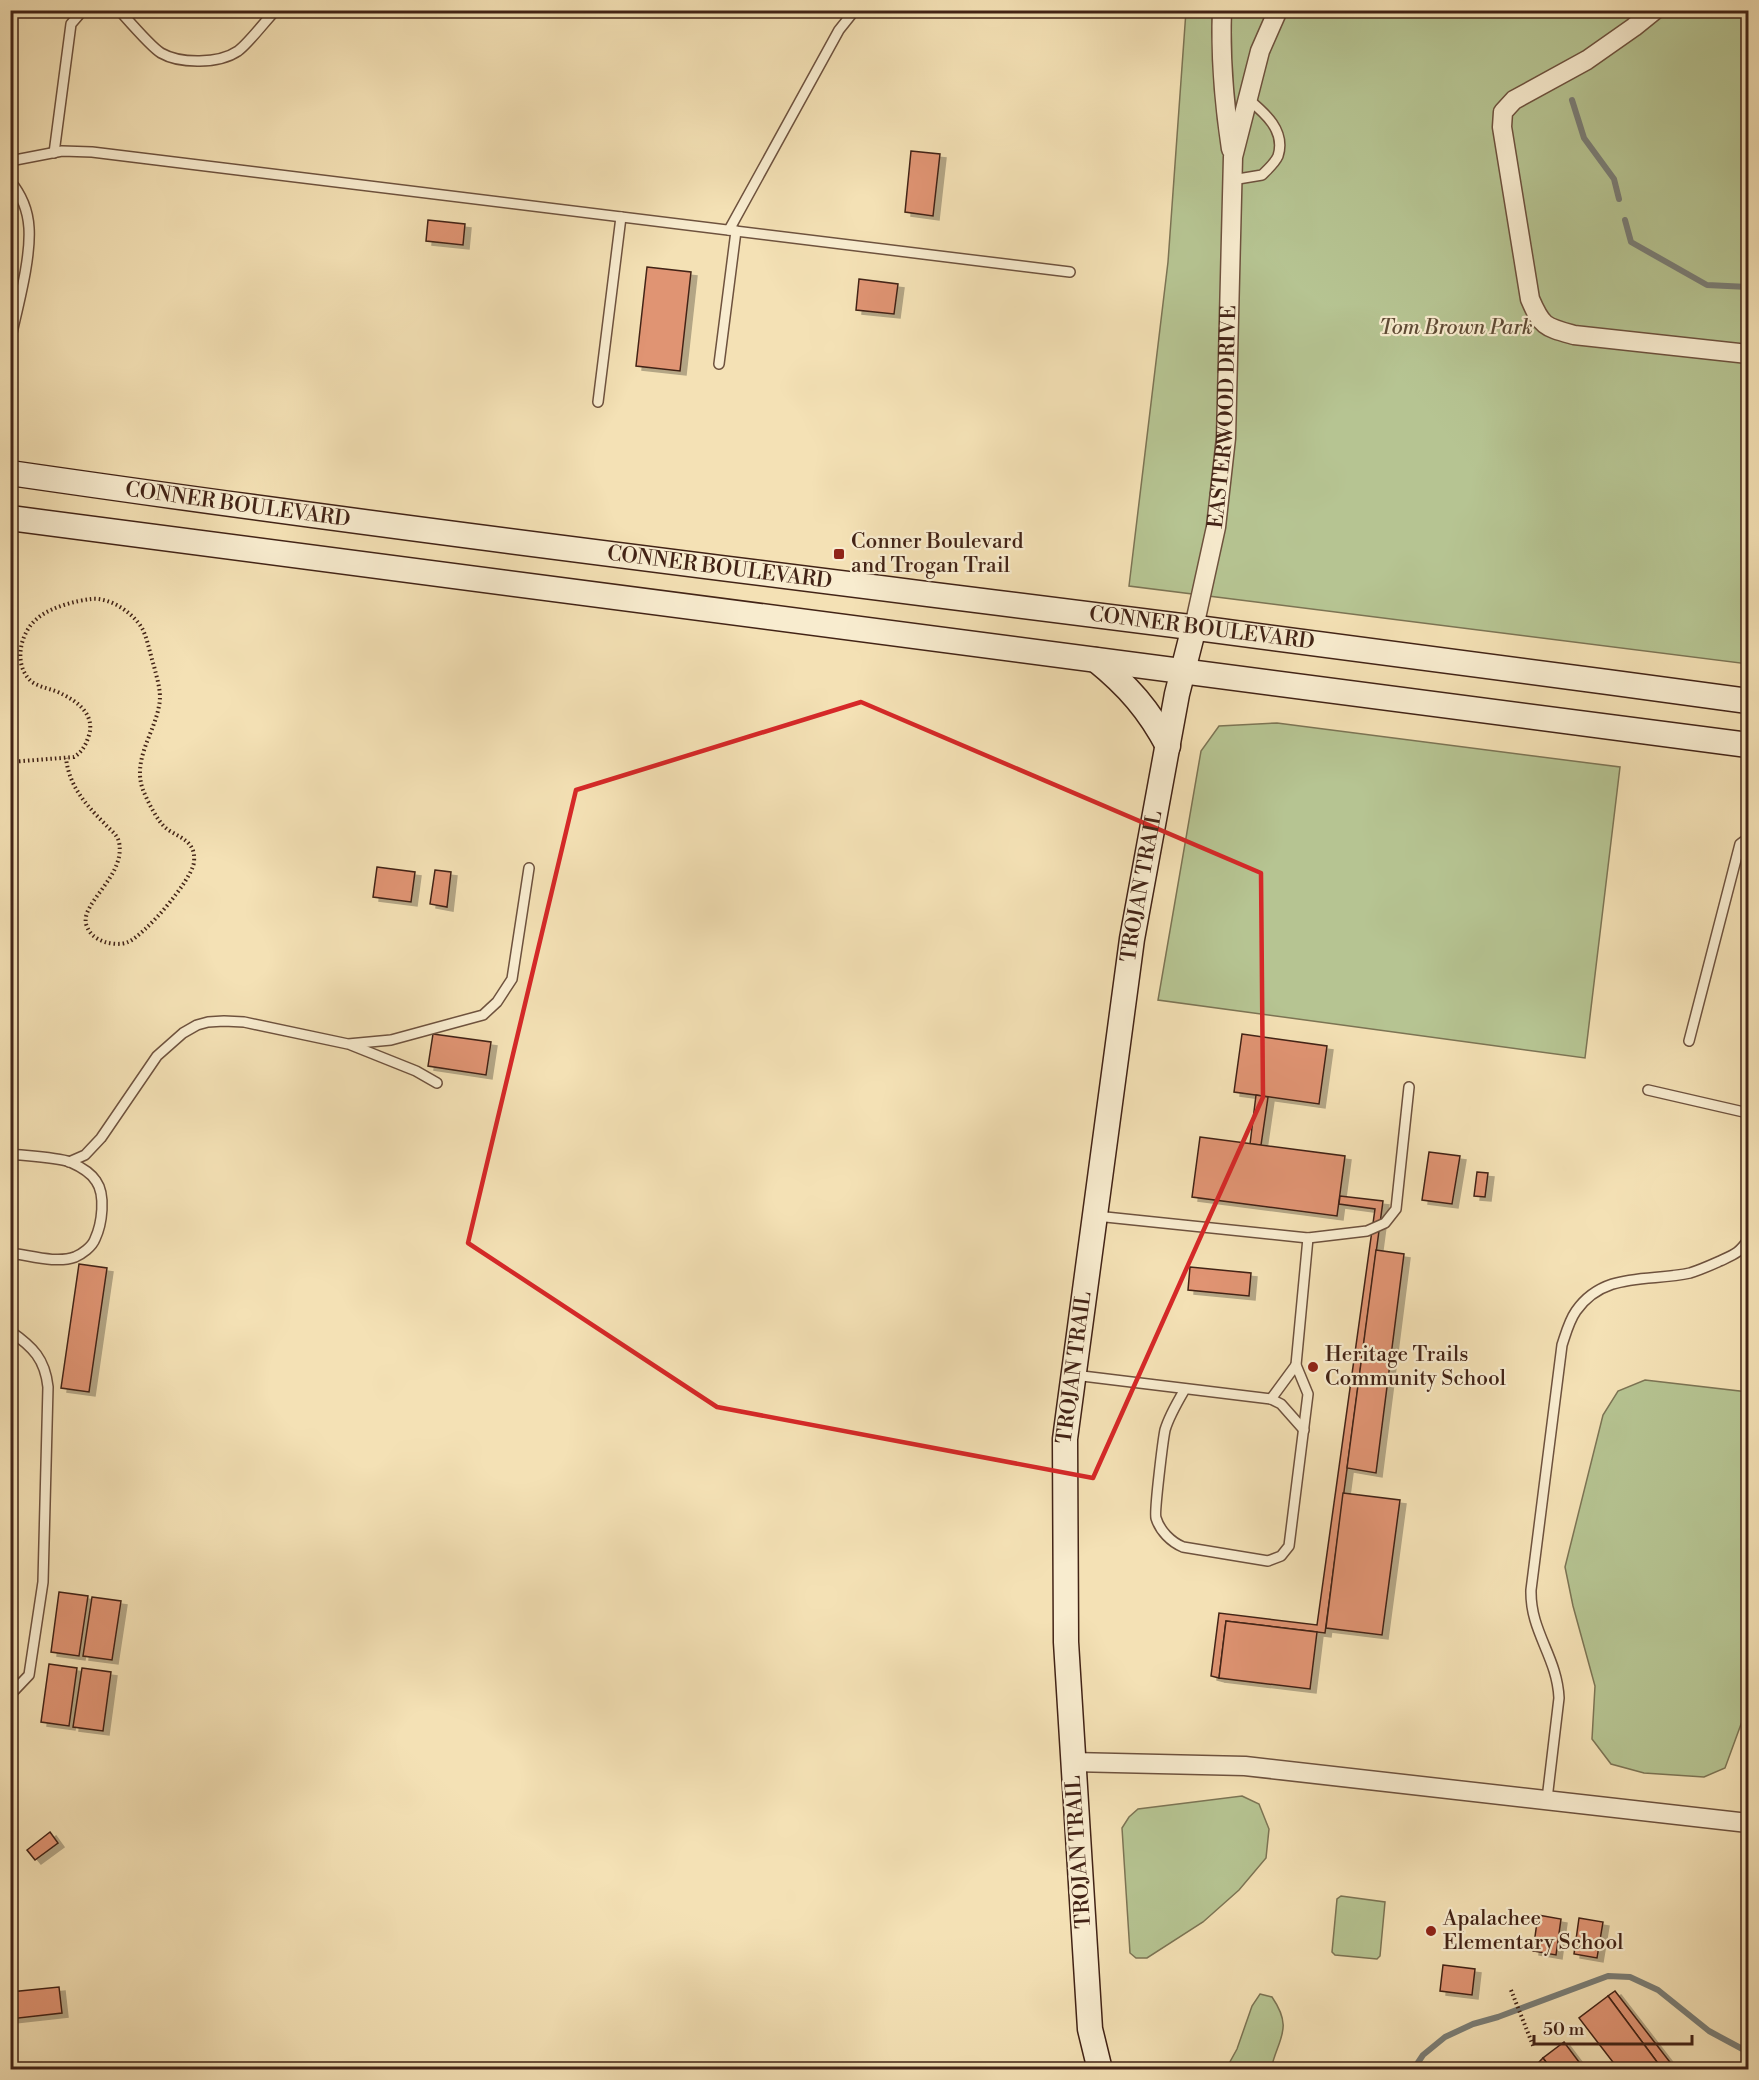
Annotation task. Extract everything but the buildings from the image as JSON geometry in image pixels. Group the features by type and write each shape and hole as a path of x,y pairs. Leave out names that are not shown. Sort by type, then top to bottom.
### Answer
{"main road":[{"name":"CONNER BOULEVARD","path":"10,473 699,566 1194,627 1749,701"},
{"name":"CONNER BOULEVARD","path":"10,519 1749,745"},
{"name":"EASTERWOOD DRIVE","path":"1183,672 1194,627"},
{"path":"1096,660 1123,682 1145,708 1168,746"},
{"name":"TROJAN TRAIL","path":"1100,2070 1090,2029 1072,1762 1066,1642 1065,1440 1132,939 1183,672"}],"street":[{"name":"EASTERWOOD DRIVE","path":"1194,627 1216,527 1226,438 1233,158 1220,53 1222,10"},
{"name":"EASTERWOOD DRIVE","path":"1233,158 1260,51 1278,10"},
{"path":"1654,10 1587,60 1514,100 1503,112 1502,127 1530,299 1539,321 1552,329 1574,335 1749,354"},
{"path":"1072,1762 1245,1766 1749,1823"}],"lane":[{"path":"54,153 71,24 83,10"},
{"path":"118,10 160,53 179,59 200,61 218,59 237,51 276,10"},
{"path":"719,364 732,231 840,30 855,10"},
{"path":"1232,180 1262,175 1277,157 1280,138 1269,116 1248,99"},
{"path":"10,161 54,153 92,152 1070,272"},
{"path":"10,181 24,204 29,226 28,251 10,342"},
{"path":"598,402 621,217"},
{"path":"1689,1041 1740,844 1749,838"},
{"path":"348,1044 391,1040 483,1016 497,1002 512,979 529,868"},
{"path":"69,1162 85,1155 101,1138 167,1045 197,1025 224,1021 244,1022 348,1044 416,1071 437,1083"},
{"path":"1095,1216 1308,1238 1367,1231 1385,1222 1396,1209 1409,1087"},
{"path":"1648,1090 1749,1113"},
{"path":"10,1154 69,1162 89,1173 97,1182 102,1196 100,1222 95,1241 87,1250 74,1257 59,1259 10,1253"},
{"path":"1185,1389 1165,1430 1155,1516 1163,1532 1172,1542 1183,1547 1268,1561 1281,1556 1289,1546 1308,1394 1296,1365 1308,1238"},
{"path":"1547,1800 1559,1687 1556,1673 1532,1616 1531,1590 1562,1345 1568,1328 1576,1311 1583,1303 1607,1285 1628,1279 1690,1273 1741,1251 1749,1240"},
{"path":"10,1331 36,1354 46,1369 48,1387 43,1582 29,1675 10,1695"},
{"path":"1271,1399 1296,1365"},
{"path":"1074,1375 1271,1399 1281,1404 1304,1430"}],"path":[{"path":"10,762 66,758 74,758 81,753 91,728 88,714 62,693 32,681 21,663 24,636 38,617 53,609 90,599 113,601 141,628 160,691 159,706 141,762 140,775 143,789 158,818 167,829 188,842 193,852 194,863 166,909 128,943 112,944 100,940 91,934 86,924 86,913 113,873 118,859 119,844 117,836 82,800 68,773 66,758"},
{"path":"1511,1990 1534,2048"}],"highlighted area":[{"path":"861,702 1261,873 1263,1097 1093,1478 717,1407 468,1243 576,790"}],"green space":[{"name":"Tom Brown Park","path":"1186,11 1748,11 1748,664 1129,586 1168,262"},
{"path":"1277,723 1620,767 1585,1058 1158,1000 1201,751 1219,726"},
{"path":"1645,1380 1748,1392 1748,1705 1725,1768 1704,1777 1644,1773 1611,1764 1592,1739 1595,1686 1565,1567 1603,1415 1618,1391"},
{"path":"1242,1796 1259,1804 1269,1829 1266,1858 1239,1890 1203,1922 1147,1958 1136,1958 1130,1953 1122,1828 1129,1817 1138,1809"},
{"path":"1341,1896 1385,1902 1380,1956 1377,1959 1335,1955 1332,1952 1337,1899"},
{"path":"1260,1994 1272,1997 1282,2017 1282,2033 1271,2069 1226,2069 1237,2049 1252,2006"}],"waterway":[{"path":"1572,100 1584,138 1614,179 1619,199"},
{"path":"1625,220 1631,242 1707,285 1748,287"},
{"path":"1413,2070 1423,2055 1445,2037 1473,2024 1608,1976 1630,1977 1658,1990 1709,2031 1748,2052"}],"place":[{"name":"Conner Boulevard and Trogan Trail","path":"839,554"},
{"name":"Heritage Trails Community School","path":"1313,1367"},
{"name":"Apalachee Elementary School","path":"1431,1931"}]}
